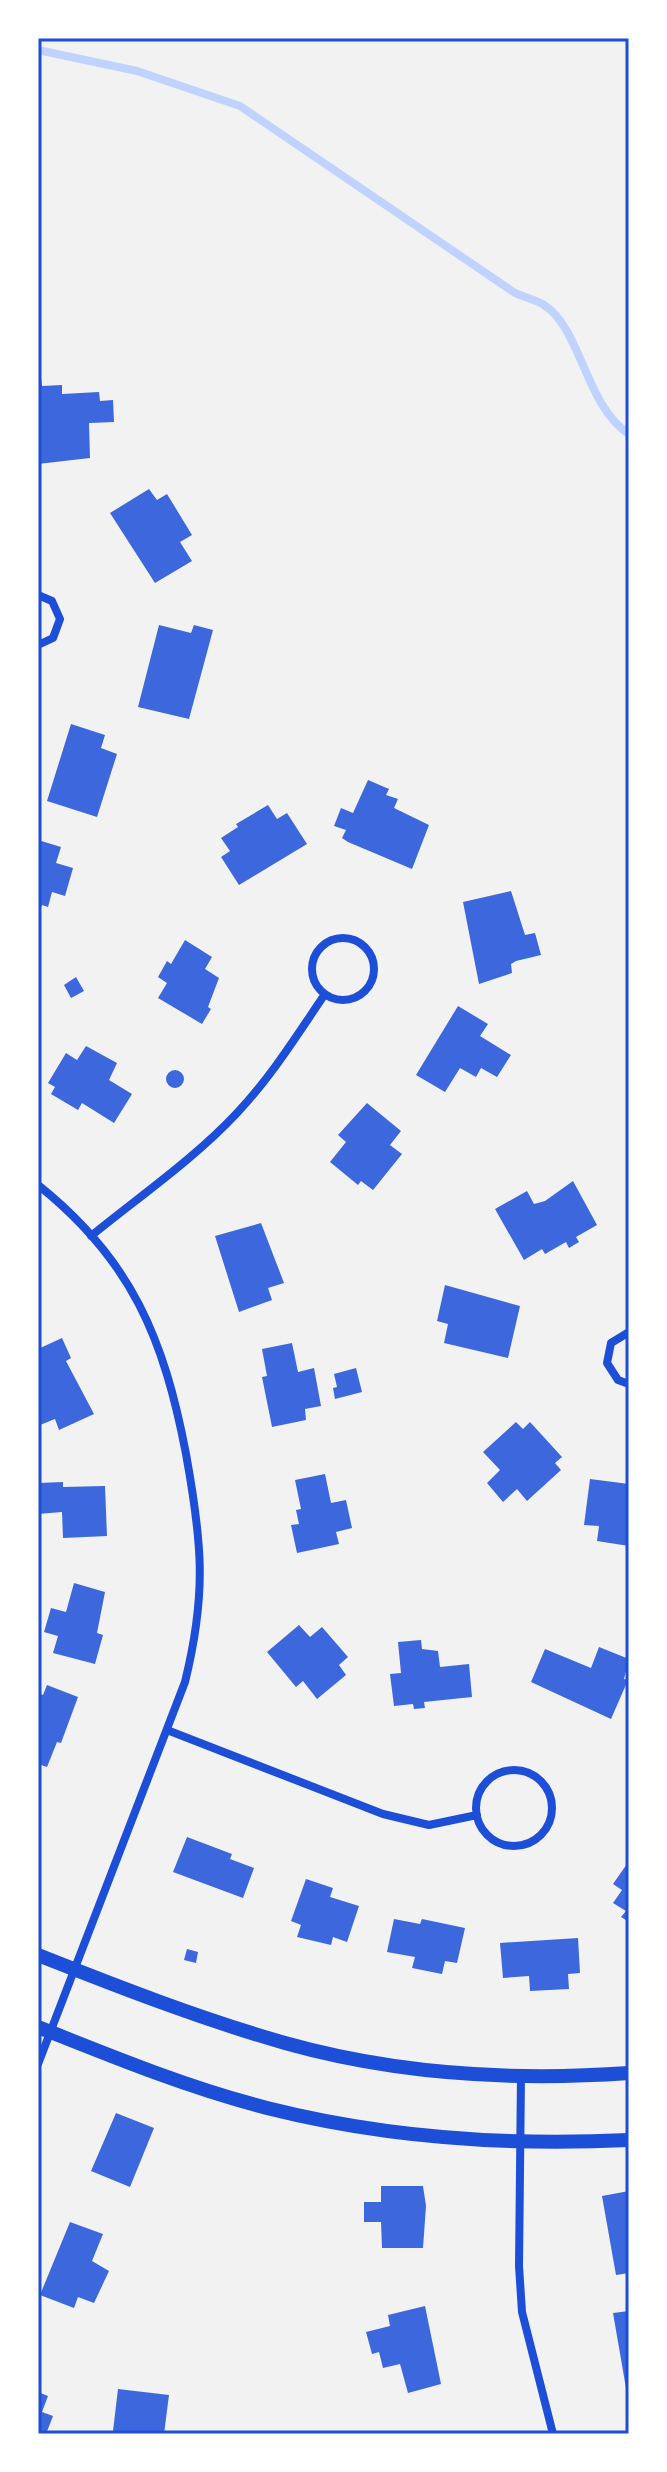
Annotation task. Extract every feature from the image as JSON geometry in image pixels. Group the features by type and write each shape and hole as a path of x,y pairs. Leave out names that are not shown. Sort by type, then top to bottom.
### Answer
{"street":[{"path":"38,595 52,601 60,619 53,638 38,645"},
{"path":"340,938 361,943 373,961 374,972 365,991 346,1000 325,994 313,977 315,956 321,947 340,938"},
{"path":"91,1236 191,1156 239,1112 276,1067 325,994"},
{"path":"38,1185 65,1207 118,1267 149,1321 168,1370 201,1532 203,1578 197,1635 185,1682 75,1970 44,2030 38,2064"},
{"path":"629,1332 611,1343 607,1363 618,1380 629,1384"},
{"path":"167,1730 383,1814 429,1825 477,1815"},
{"path":"507,1770 530,1773 548,1789 552,1800 549,1824 533,1841 522,1846 498,1843 481,1827 477,1815 479,1792 486,1782 507,1770"},
{"path":"38,1955 203,2018 287,2044 457,2073 567,2077 629,2073"},
{"path":"44,2030 180,2082 266,2108 399,2134 519,2142 629,2140"},
{"path":"521,2075 522,2312 553,2434"}],"building":[{"path":"41,378 42,386 62,385 62,394 99,392 100,401 113,400 114,422 89,423 90,458 38,464 38,379"},
{"path":"149,489 157,500 167,494 192,535 180,542 192,561 155,583 110,513"},
{"path":"159,625 191,633 194,625 213,630 189,719 138,707"},
{"path":"71,724 105,735 101,748 117,754 97,817 47,801"},
{"path":"368,780 389,789 386,795 398,799 394,808 429,825 412,869 348,842 342,838 346,830 334,826 341,808 353,813"},
{"path":"268,805 277,819 287,813 307,844 239,885 221,857 230,851 221,838 238,827 236,824"},
{"path":"38,840 61,847 56,863 73,868 65,896 52,892 48,907 42,905 39,914"},
{"path":"511,891 525,935 535,933 541,955 516,961 511,964 512,973 479,984 463,902"},
{"path":"185,940 212,957 205,969 219,978 208,1007 211,1009 202,1024 158,998 167,983 158,977 167,961 171,964"},
{"path":"76,977 84,991 71,998 64,985"},
{"path":"458,1006 488,1024 480,1036 511,1055 497,1077 481,1068 476,1077 460,1068 445,1092 416,1075"},
{"path":"86,1046 117,1063 109,1080 132,1094 114,1123 82,1103 78,1110 51,1094 55,1087 48,1083 66,1053 77,1060"},
{"path":"175,1070 184,1079 175,1088 166,1079"},
{"path":"367,1103 401,1131 390,1145 402,1154 373,1190 361,1181 358,1185 330,1162 346,1142 338,1135"},
{"path":"573,1181 597,1225 576,1237 579,1242 569,1248 566,1242 545,1254 542,1249 524,1260 495,1209 527,1191 534,1204 545,1201"},
{"path":"261,1223 284,1283 268,1288 272,1300 239,1312 215,1236"},
{"path":"445,1285 520,1306 508,1358 444,1343 448,1324 437,1321"},
{"path":"62,1338 71,1358 66,1361 94,1414 59,1430 55,1419 40,1425 38,1420 38,1349"},
{"path":"292,1343 298,1372 314,1368 321,1406 305,1409 306,1420 272,1427 262,1377 267,1376 262,1349"},
{"path":"356,1368 362,1392 335,1399 333,1388 337,1387 334,1374"},
{"path":"516,1422 523,1429 530,1422 562,1457 555,1463 561,1470 527,1501 517,1489 503,1502 487,1483 500,1470 483,1452"},
{"path":"325,1474 331,1503 346,1500 352,1528 336,1532 339,1544 297,1553 291,1525 299,1524 296,1510 301,1509 295,1480"},
{"path":"590,1479 629,1484 629,1546 597,1541 599,1526 584,1525"},
{"path":"63,1482 63,1487 105,1486 107,1536 63,1538 62,1512 38,1514 38,1483"},
{"path":"74,1583 105,1592 97,1633 103,1635 95,1664 53,1653 58,1636 44,1632 51,1608 66,1612"},
{"path":"299,1625 310,1637 322,1627 348,1657 339,1665 346,1675 317,1699 303,1681 296,1687 267,1652"},
{"path":"421,1640 422,1649 438,1651 440,1667 469,1664 472,1697 424,1702 425,1708 414,1709 413,1704 394,1706 390,1674 401,1673 398,1642"},
{"path":"599,1647 629,1659 624,1679 628,1680 611,1719 531,1682 545,1649 591,1668"},
{"path":"47,1685 78,1697 61,1743 57,1742 47,1767 38,1764 38,1693 43,1695"},
{"path":"187,1837 232,1854 230,1859 254,1868 243,1898 173,1872"},
{"path":"629,1861 629,1922 621,1917 626,1911 613,1903 622,1890 613,1884"},
{"path":"306,1879 333,1888 330,1897 359,1906 347,1942 333,1937 331,1945 297,1937 301,1925 291,1921"},
{"path":"394,1919 420,1924 422,1919 465,1928 457,1963 445,1961 442,1974 412,1968 415,1957 387,1952"},
{"path":"578,1938 580,1973 568,1974 569,1989 530,1991 529,1976 503,1978 500,1943"},
{"path":"187,1949 198,1952 196,1963 184,1960"},
{"path":"116,2113 154,2128 130,2187 91,2171"},
{"path":"381,2186 423,2186 426,2206 423,2248 382,2248 381,2222 364,2222 364,2202 381,2202"},
{"path":"629,2191 629,2273 616,2275 602,2196"},
{"path":"70,2222 103,2234 92,2261 109,2271 94,2303 78,2297 74,2308 40,2295"},
{"path":"425,2306 441,2384 408,2393 400,2364 383,2368 379,2352 372,2354 366,2332 390,2326 388,2315"},
{"path":"629,2311 629,2394 627,2394 613,2313"},
{"path":"118,2389 169,2395 164,2434 113,2431"},
{"path":"38,2392 48,2396 42,2412 53,2416 46,2434 38,2434"}],"waterway":[{"path":"38,50 137,71 240,106 515,293 544,305 557,316 567,331 603,406 629,434"}]}
